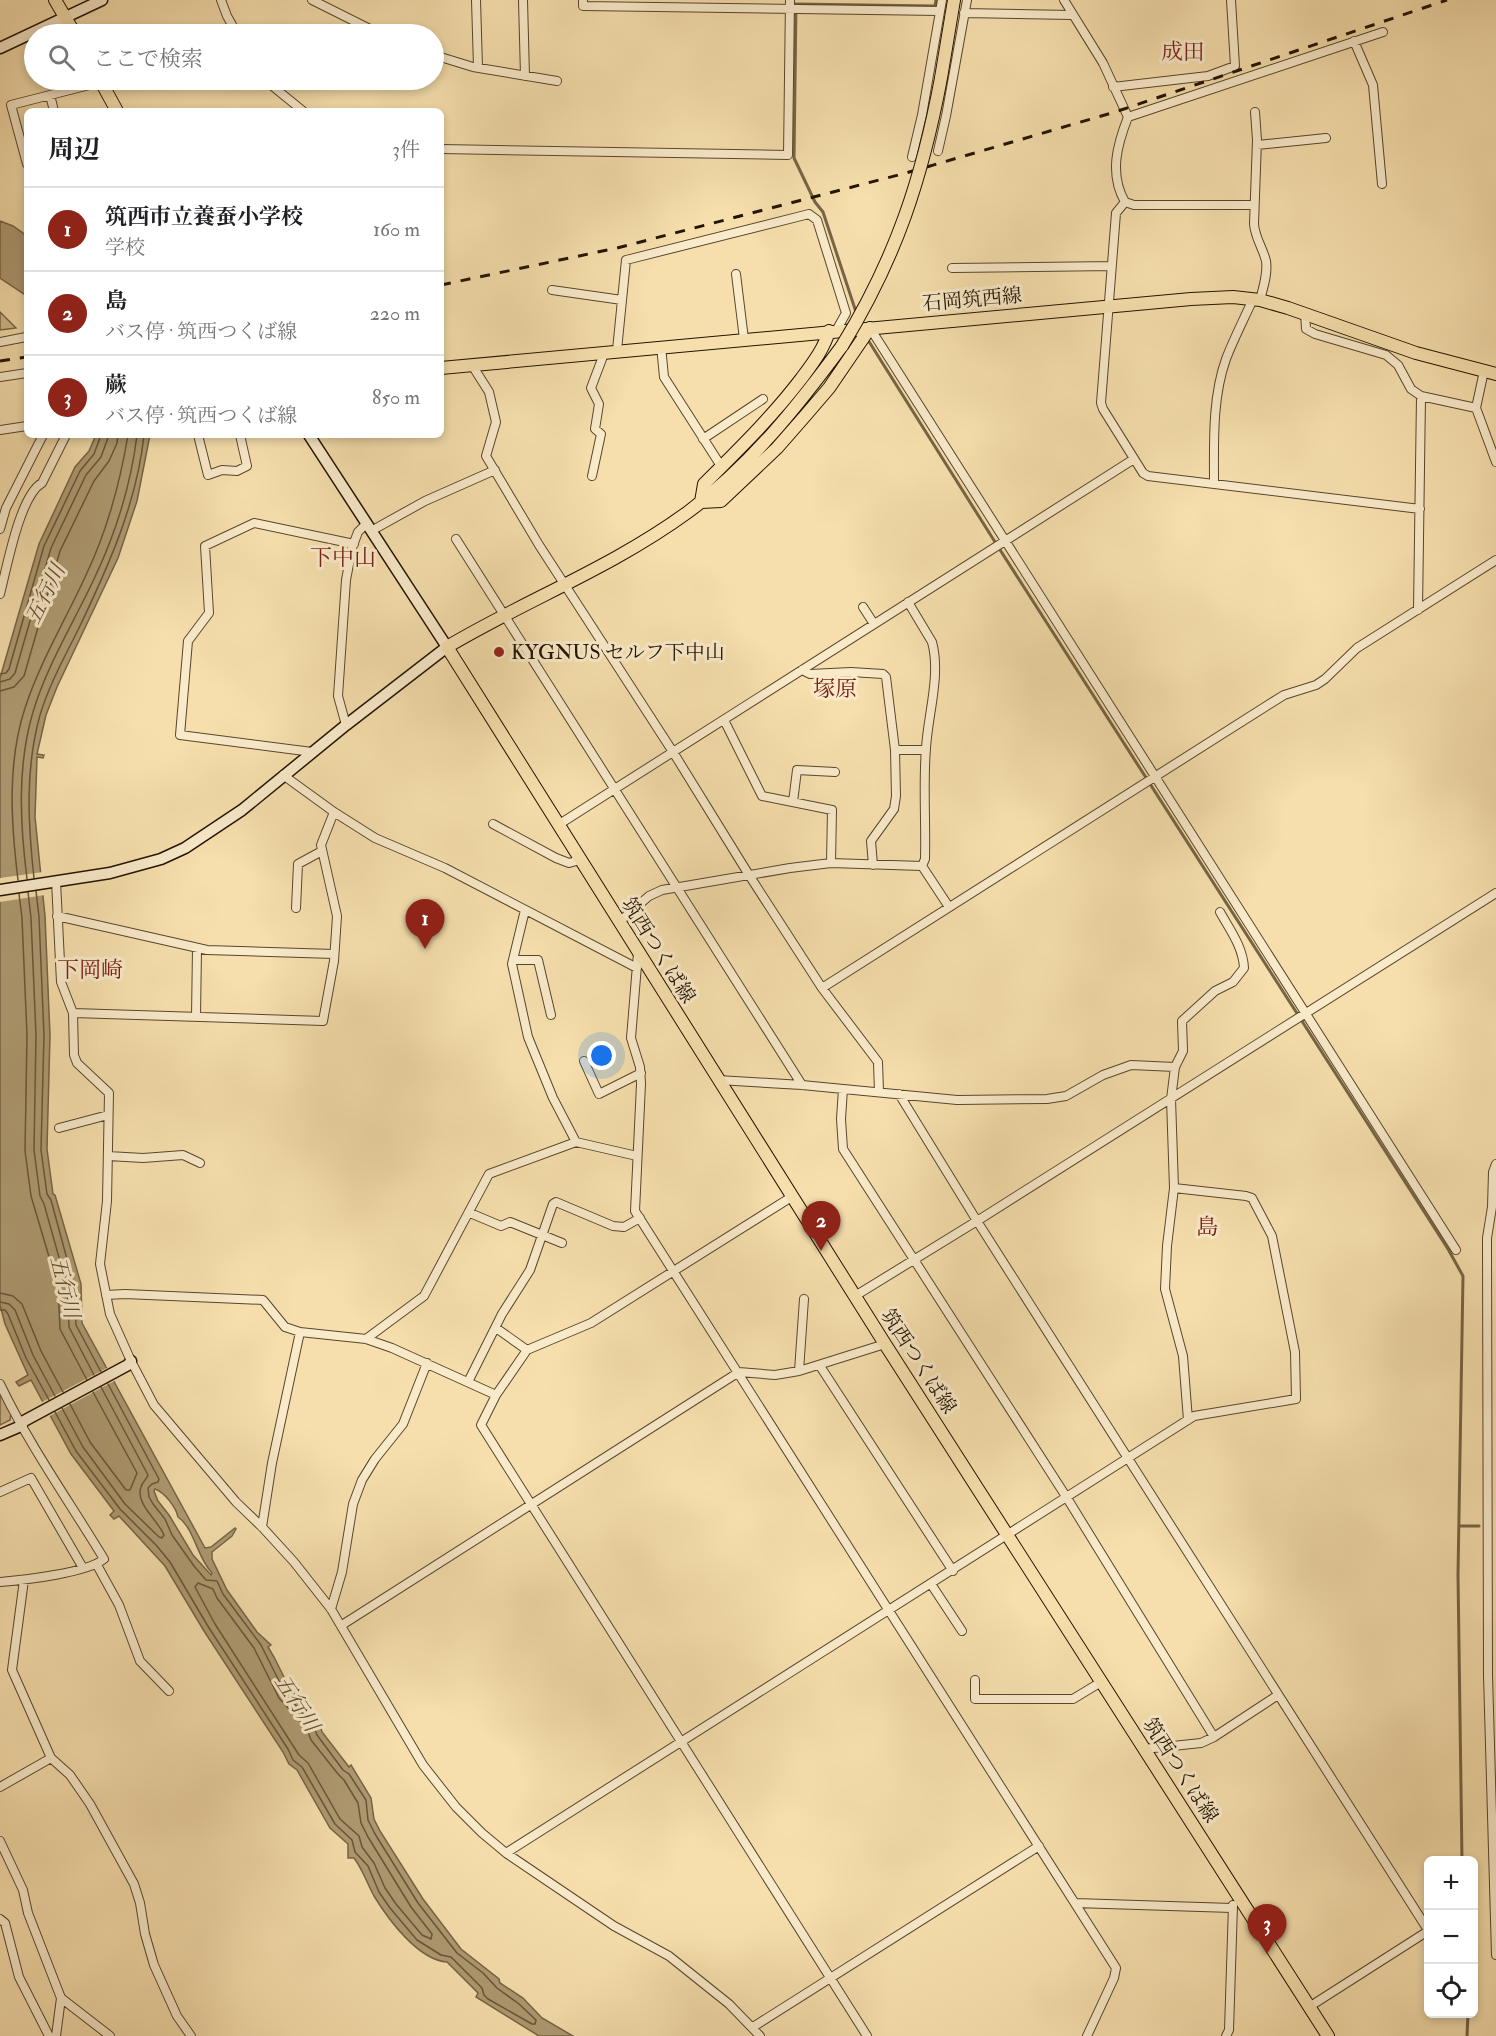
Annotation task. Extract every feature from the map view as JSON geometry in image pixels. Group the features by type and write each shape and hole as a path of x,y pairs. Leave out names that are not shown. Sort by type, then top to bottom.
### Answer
{"main road":[{"path":"55,0 69,24"},
{"path":"447,647 639,544 701,502 776,431 805,396 842,346 872,294 903,225 923,162 941,78 954,0"},
{"path":"105,90 115,108"},
{"name":"石岡筑西線","path":"444,368 1213,297 1256,300 1305,314 1416,353 1490,373"},
{"path":"701,502 721,501 777,448 829,388 870,328"},
{"path":"701,502 704,484 790,393 813,363 833,331"},
{"name":"筑西つくば線","path":"447,647 885,1344 1328,2036"}],"street":[{"path":"49,24 102,0"},
{"path":"221,0 231,24"},
{"path":"312,0 360,24"},
{"path":"476,0 478,68"},
{"path":"523,0 525,76"},
{"path":"583,0 583,6 940,12"},
{"path":"444,149 788,155 794,10 790,0"},
{"path":"912,157 922,115 942,0"},
{"path":"938,151 967,0"},
{"path":"1064,0 1103,63 1128,117 1117,152 1116,171 1118,189 1125,202 1134,205 1254,205"},
{"path":"1113,87 1208,76 1236,66 1232,0"},
{"path":"964,13 1073,15"},
{"path":"1128,117 1383,32"},
{"path":"0,48 24,36"},
{"path":"1354,41 1373,85 1382,184"},
{"path":"444,58 478,68 556,81"},
{"path":"24,153 11,105 68,90"},
{"path":"277,90 299,108"},
{"path":"50,95 53,108"},
{"path":"1214,484 1214,431 1220,381 1226,360 1256,300 1267,270 1264,254 1255,233 1257,145 1255,112"},
{"path":"1257,145 1326,138"},
{"path":"1125,202 1116,213 1101,403 1143,473 1148,476 1420,509"},
{"path":"592,476 601,434 595,429 599,404 591,388 611,351 622,300 626,260 809,214 817,220 846,313 833,331"},
{"path":"952,268 1112,266"},
{"path":"736,274 744,339"},
{"path":"552,290 622,300"},
{"path":"1305,314 1306,328 1315,334 1386,355 1398,365 1411,389 1421,396 1476,408"},
{"path":"870,328 1000,544 1302,1016 1456,1251"},
{"path":"0,342 24,337"},
{"path":"661,346 664,377 721,466"},
{"path":"472,365 489,392 496,422 486,456 822,988 878,1062 879,1092"},
{"path":"0,377 24,373"},
{"path":"1490,373 1476,408 1496,462"},
{"path":"1419,610 1421,396"},
{"path":"703,438 763,399"},
{"path":"0,430 24,426"},
{"path":"0,529 5,506 41,438"},
{"path":"0,594 23,508 35,487 42,483 64,438"},
{"path":"199,438 208,475 222,470 237,471 247,466 241,438"},
{"path":"0,890 136,867 177,851 242,810 283,775 447,647 311,438"},
{"path":"558,825 1134,459"},
{"path":"346,725 338,696 346,580 358,532 495,470"},
{"path":"5,506 23,508"},
{"path":"312,752 180,735 188,641 209,613 205,546 254,523 354,544"},
{"path":"456,539 802,1085"},
{"path":"822,988 1284,695 1316,685 1357,648 1496,560"},
{"path":"908,602 932,642 933,649 934,672 926,750 925,859 922,866"},
{"path":"863,607 874,624"},
{"path":"802,670 810,674 851,672 884,674 888,683 895,750 896,796 894,809 871,841 873,865"},
{"path":"724,720 762,795 832,810 831,863"},
{"path":"895,750 926,750"},
{"path":"794,802 797,770 835,772"},
{"path":"283,775 375,838 445,868 637,968"},
{"path":"73,1013 323,1021 334,954 337,916 321,845 334,812"},
{"path":"493,824 556,858 569,863 579,860"},
{"path":"296,908 298,864 322,851"},
{"path":"618,922 649,896 677,887 831,863 922,866"},
{"path":"922,866 949,906"},
{"path":"54,882 61,982 73,1013 74,1055 77,1063 109,1093 107,1201 100,1264 110,1314 129,1363 154,1405 331,1609 423,1765 456,1806 482,1833 506,1853 614,1926 669,1956 682,1968 702,1980 760,2036"},
{"path":"855,1296 1172,1099 1496,893"},
{"path":"525,910 512,964 528,1037 553,1098 576,1142"},
{"path":"1188,1420 1183,1356 1165,1289 1167,1245 1174,1188 1172,1099 1175,1066 1183,1051 1182,1021 1215,991 1233,982 1244,968 1243,956 1236,939 1220,912"},
{"path":"57,916 207,950 334,954"},
{"path":"196,1017 198,948"},
{"path":"638,953 631,1038 640,1073 635,1211 1116,1968 1114,1978 1087,2036"},
{"path":"513,960 538,960 551,1016"},
{"path":"585,1060 599,1094 640,1073"},
{"path":"718,1080 802,1085 957,1100 1047,1099 1066,1096 1103,1075 1131,1065 1175,1066"},
{"path":"843,1089 841,1119 843,1149 1067,1497 1214,1737"},
{"path":"899,1094 977,1221 1424,1924"},
{"path":"58,1128 108,1115"},
{"path":"366,1339 424,1296 489,1174 576,1142 637,1156"},
{"path":"108,1156 143,1158 183,1155 200,1163"},
{"path":"1496,1164 1493,1172 1492,1207 1487,1239 1488,1675 1496,1955"},
{"path":"506,1853 1130,1459 1194,1416 1296,1399 1295,1352 1272,1236 1252,1198 1174,1188"},
{"path":"793,1196 591,1323 527,1350 496,1395 481,1425 867,2036"},
{"path":"468,1382 502,1314 530,1270 553,1204 556,1202 613,1226 624,1227 640,1218"},
{"path":"470,1213 501,1226 510,1222 562,1243"},
{"path":"106,1295 263,1300 285,1327 300,1332 366,1339 393,1348 496,1395"},
{"path":"799,1371 804,1299"},
{"path":"496,1328 527,1350"},
{"path":"262,1527 272,1463 300,1332"},
{"path":"342,1625 739,1372 775,1374 799,1371 885,1344"},
{"path":"0,1435 129,1363"},
{"path":"331,1609 342,1572 353,1504 362,1480 375,1459 403,1424 427,1363"},
{"path":"820,1366 953,1571"},
{"path":"0,1384 104,1559 97,1565 24,1580 0,1582"},
{"path":"0,1492 31,1478 82,1568"},
{"path":"97,1565 119,1605 140,1661 169,1691"},
{"path":"24,1580 12,1670 51,1758 70,1775 90,1804 134,1884 141,1903 154,1965 177,2016 191,2036"},
{"path":"932,1584 962,1631"},
{"path":"975,1680 975,1699 1073,1699 1101,1682"},
{"path":"1144,1749 1201,1743 1278,1695"},
{"path":"0,1787 51,1758"},
{"path":"0,1841 22,1890 28,1913 61,1998 56,2036"},
{"path":"753,2027 1039,1846"},
{"path":"1226,2036 1229,2030 1232,1908 1238,1896"},
{"path":"1075,1903 1232,1908"},
{"path":"0,1919 5,1923 20,1977 49,2036"},
{"path":"1310,2007 1424,1933"},
{"path":"61,1998 110,2036"}],"shaded area":[{"path":"0,312 16,328 0,330"},
{"path":"0,1393 11,1413 10,1420 0,1425"}],"water":[{"path":"0,221 24,234 24,294 0,278"},
{"name":"五行川","path":"95,438 149,438 137,501 118,558 57,687 46,715 37,754 44,755 43,758 37,757 35,817 45,916 50,1035 47,1149 53,1194 81,1284 82,1323 205,1548 211,1547 236,1529 232,1536 212,1552 212,1559 227,1590 257,1632 271,1645 268,1647 290,1689 319,1722 322,1732 349,1767 351,1765 371,1798 374,1819 380,1831 423,1899 461,1949 499,1979 500,1983 523,1998 542,2018 573,2036 539,2036 476,1997 478,1993 447,1962 436,1960 425,1954 405,1937 387,1916 354,1858 348,1858 348,1844 330,1828 297,1770 289,1764 165,1566 119,1516 114,1519 110,1515 114,1511 71,1454 31,1380 19,1386 16,1382 28,1375 5,1324 0,1305 0,678 39,544 75,467 89,451","holes":["155,1489 162,1493 184,1522 211,1575 193,1555 154,1491"]}],"pier":[{"path":"43,872 45,895 0,902 0,878"},
{"path":"109,1367 116,1380 48,1417 40,1403"}],"waterway":[{"path":"856,312 823,212 815,202 794,158 796,4 935,6 936,0"},
{"path":"868,340 1448,1249 1463,1276 1458,1575 1462,1856"},
{"path":"1460,1526 1479,1526"},
{"path":"1467,2036 1468,2018"}],"railway":[{"path":"444,284 617,248 906,173 1115,112 1447,0"},
{"path":"0,361 24,357"}],"place":[{"name":"KYGNUS セルフ下中山","path":"499,652"},
{"name":"筑西市立養蚕小学校","path":"425,949"},
{"name":"島","path":"821,1251"},
{"name":"蕨","path":"1267,1954"}],"district":[{"name":"成田","path":"1183,51"},
{"name":"下中山","path":"343,557"},
{"name":"塚原","path":"835,688"},
{"name":"下岡崎","path":"90,969"},
{"name":"島","path":"1207,1226"}]}
